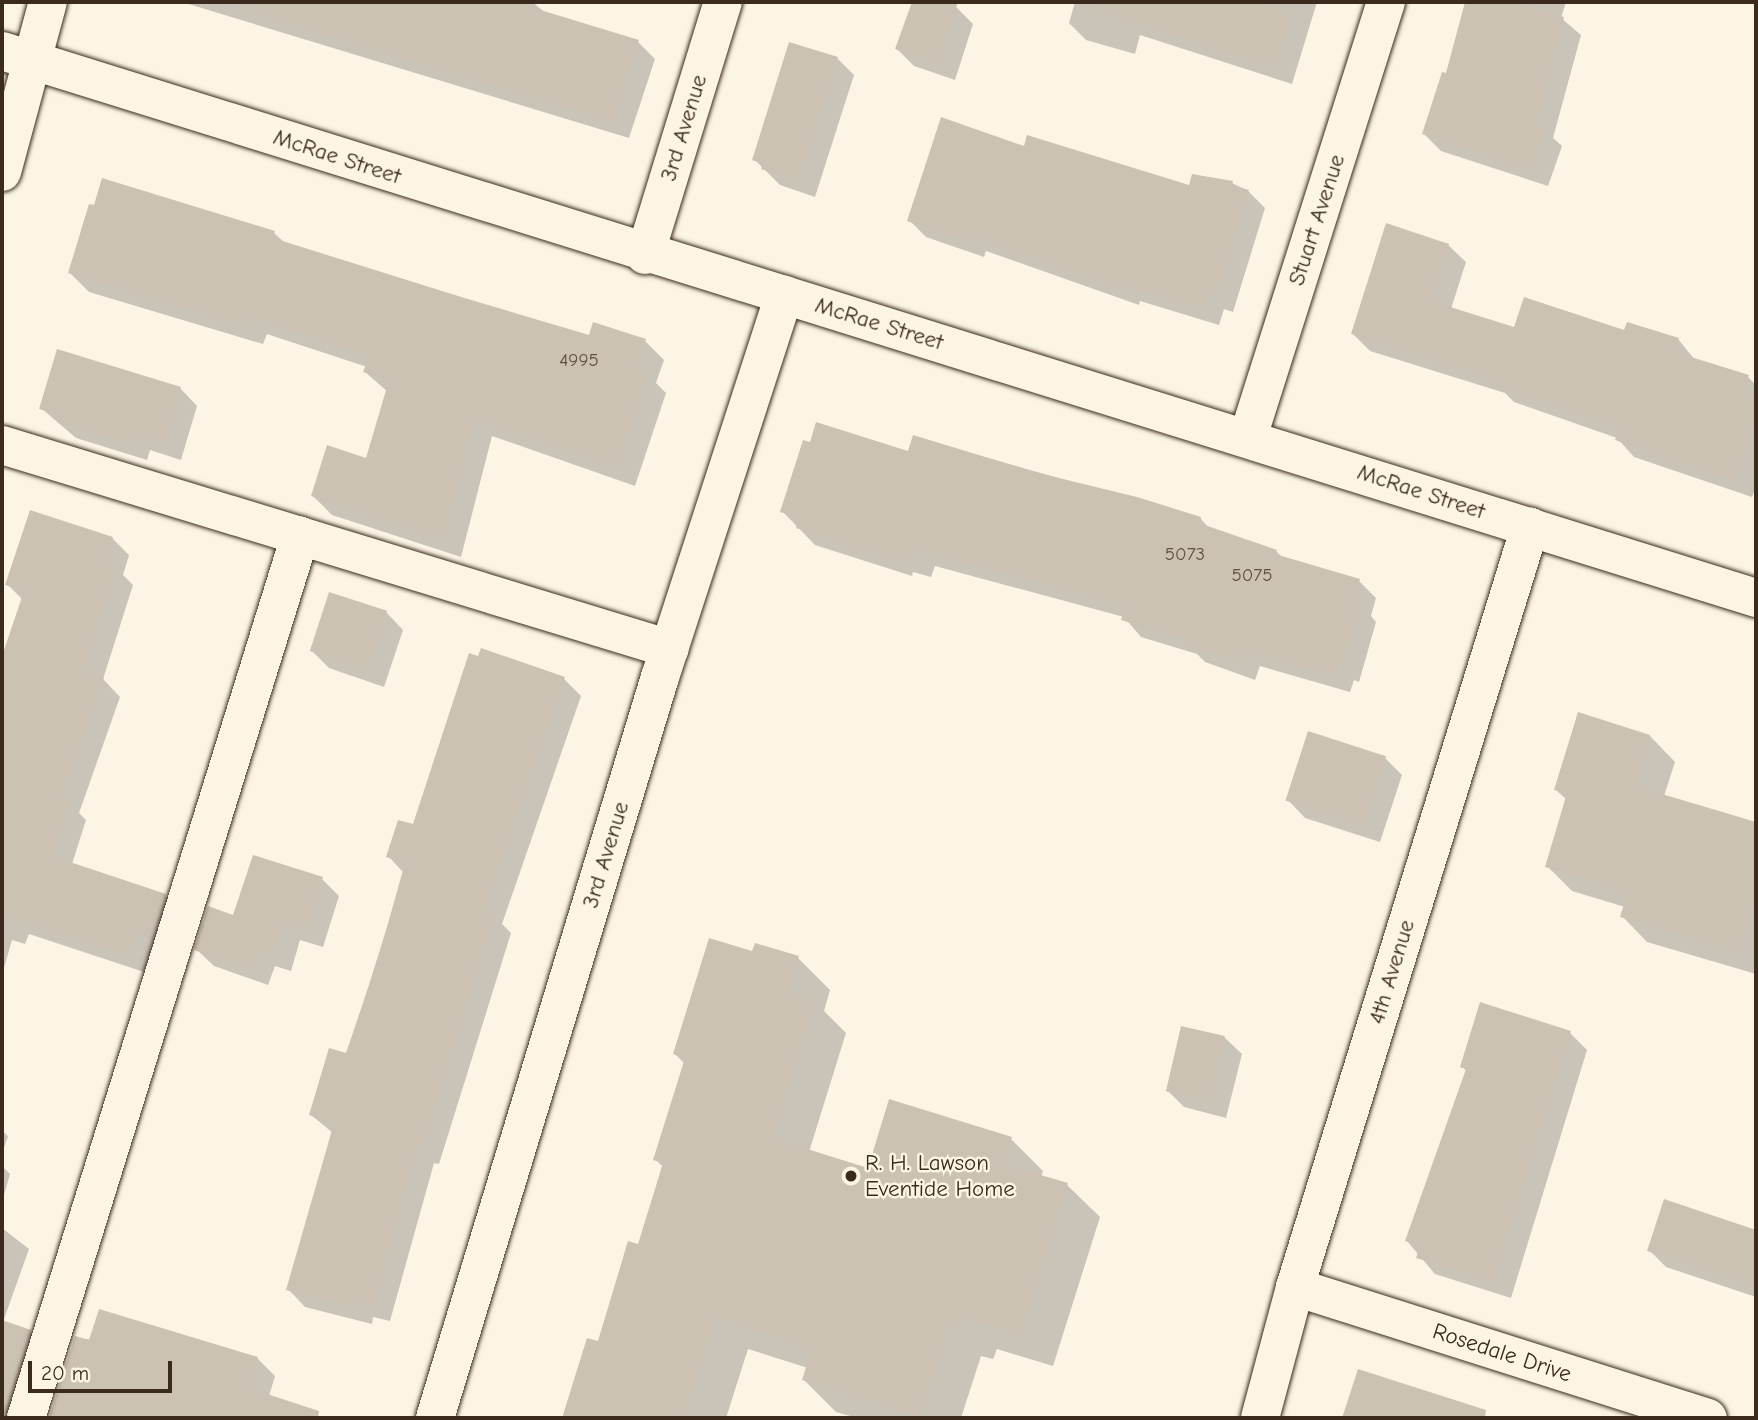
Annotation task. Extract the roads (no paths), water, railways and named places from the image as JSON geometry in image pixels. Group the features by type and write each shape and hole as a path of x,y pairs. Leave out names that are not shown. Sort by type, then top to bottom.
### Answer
{"street":[{"path":"2,172 16,55 48,2"},
{"name":"3rd Avenue","path":"645,255 723,2"},
{"name":"Stuart Avenue","path":"1248,437 1386,2"},
{"name":"McRae Street","path":"16,55 645,255 1248,437 1756,598"},
{"name":"3rd Avenue","path":"435,1418 670,649 784,295"},
{"path":"2,444 670,649"},
{"name":"4th Avenue","path":"1260,1418 1295,1287 1530,527"},
{"path":"26,1418 300,536"},
{"name":"Rosedale Drive","path":"1295,1287 1709,1418"}],"place":[{"name":"R. H. Lawson Eventide Home","path":"851,1176"}]}
